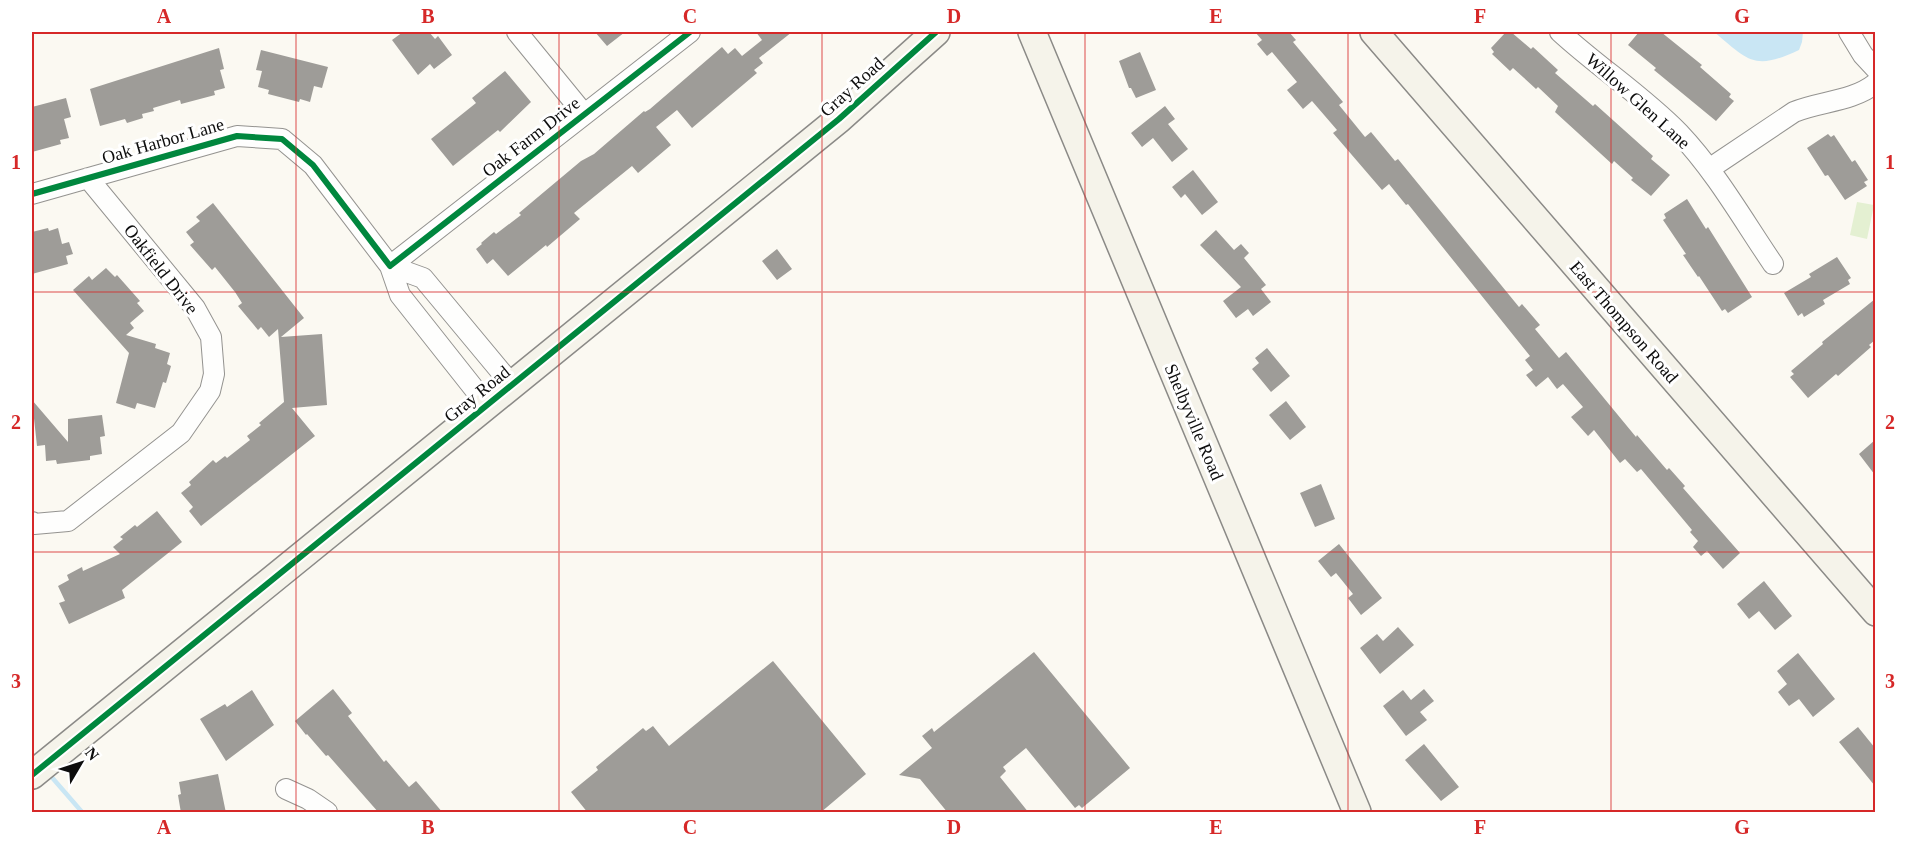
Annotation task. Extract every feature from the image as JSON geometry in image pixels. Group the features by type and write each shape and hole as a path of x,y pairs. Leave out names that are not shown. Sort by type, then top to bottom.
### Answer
{"main road":[{"name":"Gray Road","path":"38,769 839,120 936,32"},
{"name":"Shelbyville Road","path":"1032,32 1357,813"},
{"name":"East Thompson Road","path":"1374,32 1492,170 1872,599"}],"street":[{"path":"517,32 584,114"},
{"name":"Oak Farm Drive","path":"390,266 690,32"},
{"name":"Willow Glen Lane","path":"1560,32 1676,131 1708,170 1773,264"},
{"path":"1849,32 1875,69"},
{"path":"1708,170 1794,112 1805,107 1857,95 1875,83"},
{"name":"Oak Harbor Lane","path":"32,194 237,136 282,139 313,165 390,266 400,295 487,405"},
{"name":"Oakfield Drive","path":"32,522 34,524 68,521 181,433 210,391 214,374 211,337 195,308 88,178"},
{"path":"390,266 423,278 512,385"},
{"path":"285,789 309,799 327,813"}],"green space":[{"path":"1857,202 1874,205 1867,239 1850,235"}],"water":[{"path":"1714,32 1803,32 1799,50 1772,60 1762,61 1744,56"}],"building":[{"path":"403,32 429,32 435,39 438,36 452,55 434,69 430,64 418,75 392,40"},
{"path":"595,32 625,32 607,46"},
{"path":"756,32 792,32 759,58 763,63 754,70 757,73 692,128 677,110 656,127 671,145 638,173 632,166 574,213 580,219 547,247 546,245 508,276 493,259 487,264 476,249 481,243 521,215 519,213 581,161 594,154 644,111 650,109 722,47 728,54 735,48 742,56 762,40"},
{"path":"1255,32 1289,32 1296,40 1293,42 1343,102 1339,105 1365,137 1371,132 1395,161 1398,159 1519,307 1522,304 1540,325 1535,329 1559,358 1566,352 1636,437 1637,435 1667,470 1669,468 1685,486 1683,488 1740,553 1723,569 1707,551 1701,556 1693,547 1698,541 1690,532 1692,530 1641,469 1637,472 1625,459 1620,463 1594,430 1588,436 1571,417 1583,407 1563,384 1557,389 1548,377 1536,387 1526,375 1533,370 1525,360 1530,356 1408,204 1406,205 1389,184 1382,190 1333,133 1337,130 1312,101 1303,109 1287,90 1297,82 1272,52 1267,56 1257,44 1262,40"},
{"path":"1506,32 1511,32 1531,49 1533,47 1558,70 1555,73 1593,106 1595,104 1653,156 1651,159 1670,175 1651,196 1631,180 1633,178 1614,161 1612,164 1555,112 1558,106 1538,87 1536,89 1513,68 1510,71 1492,54 1494,52 1491,48"},
{"path":"1639,32 1661,32 1702,65 1700,67 1731,94 1729,97 1734,101 1716,121 1654,70 1656,68 1628,45"},
{"path":"219,48 224,69 220,70 225,88 214,91 215,95 181,104 180,100 153,108 154,111 142,114 143,118 127,123 125,119 100,126 90,89"},
{"path":"261,50 328,67 322,88 314,86 310,102 300,99 299,102 268,94 269,90 258,87 262,71 256,70"},
{"path":"1140,52 1156,90 1136,98 1129,88 1119,61"},
{"path":"505,71 531,102 500,132 498,130 453,166 431,139 476,103 472,98"},
{"path":"66,98 71,117 64,119 69,138 60,140 61,144 32,152 32,107"},
{"path":"1165,106 1175,119 1168,124 1188,149 1172,162 1153,138 1142,147 1131,133"},
{"path":"1828,134 1831,137 1834,135 1852,162 1855,160 1868,180 1864,182 1867,186 1845,200 1828,175 1825,176 1807,148"},
{"path":"1193,170 1218,202 1202,215 1185,194 1181,198 1172,187"},
{"path":"1687,199 1706,229 1708,227 1752,297 1728,313 1725,309 1722,311 1698,277 1683,255 1686,254 1663,220 1666,218 1664,214"},
{"path":"213,203 304,318 281,337 322,334 327,405 292,408 315,436 201,526 189,511 193,507 181,493 191,485 189,482 213,460 216,463 225,456 227,458 250,440 247,436 284,402 278,329 269,337 261,327 258,330 238,306 242,303 215,267 212,270 190,245 194,242 186,232 200,221 196,217"},
{"path":"48,228 49,231 58,228 62,244 69,242 73,254 66,256 68,264 32,274 32,232"},
{"path":"1216,230 1234,250 1241,244 1249,253 1244,258 1266,285 1261,289 1271,302 1253,316 1248,309 1236,318 1223,301 1241,287 1200,245"},
{"path":"777,249 792,269 777,280 762,261"},
{"path":"1837,257 1851,278 1848,280 1850,284 1823,300 1825,304 1804,317 1802,313 1798,316 1784,293 1811,277 1809,274"},
{"path":"106,268 115,277 117,275 140,301 137,303 144,311 130,323 134,328 126,335 156,344 155,348 170,353 167,364 171,366 155,408 137,403 135,409 116,403 129,353 73,290 89,276 92,280"},
{"path":"1875,299 1875,340 1869,345 1871,347 1808,398 1790,377 1794,374 1791,371 1823,344 1822,342"},
{"path":"1267,348 1290,376 1271,392 1252,369 1259,363 1255,358"},
{"path":"32,400 68,442 68,419 102,415 105,436 100,437 102,454 90,456 90,460 57,464 56,460 46,461 45,445 37,446"},
{"path":"1286,401 1306,427 1290,440 1269,415"},
{"path":"1875,440 1875,475 1859,454"},
{"path":"1321,484 1335,519 1315,527 1300,493"},
{"path":"157,511 182,542 122,590 125,598 69,624 59,603 65,601 58,586 69,580 67,575 82,567 83,571 120,554 113,547 123,539 120,537"},
{"path":"1339,544 1382,598 1361,615 1348,598 1353,594 1336,573 1331,577 1318,561"},
{"path":"1764,581 1792,616 1775,630 1759,611 1749,619 1737,604"},
{"path":"1398,627 1414,645 1380,674 1360,648 1377,634 1383,641"},
{"path":"1034,652 1130,768 1082,808 1079,805 1075,808 1026,748 1003,767 1006,771 1000,777 1029,813 948,813 920,779 899,775 932,748 922,736 932,728 934,732"},
{"path":"1798,653 1835,699 1813,717 1799,699 1789,706 1778,692 1787,684 1777,671"},
{"path":"773,661 866,774 820,813 588,813 571,792 598,770 596,767 643,728 646,731 653,726 669,746"},
{"path":"333,689 352,713 348,716 384,762 386,760 409,787 416,781 443,813 379,813 328,755 326,756 306,735 295,721"},
{"path":"1424,689 1434,701 1420,712 1427,720 1406,736 1383,706 1403,690 1411,700"},
{"path":"252,690 274,725 226,761 200,719 225,704 227,707"},
{"path":"1858,727 1875,748 1875,786 1839,742"},
{"path":"1424,744 1459,787 1441,801 1405,760"},
{"path":"218,774 226,813 181,813 178,795 181,794 179,782"}],"waterway":[{"path":"49,774 82,812"}],"cycle path":[{"path":"32,194 237,136 282,139 313,165 390,266 690,32"},
{"path":"32,775 839,119 936,32"}]}
